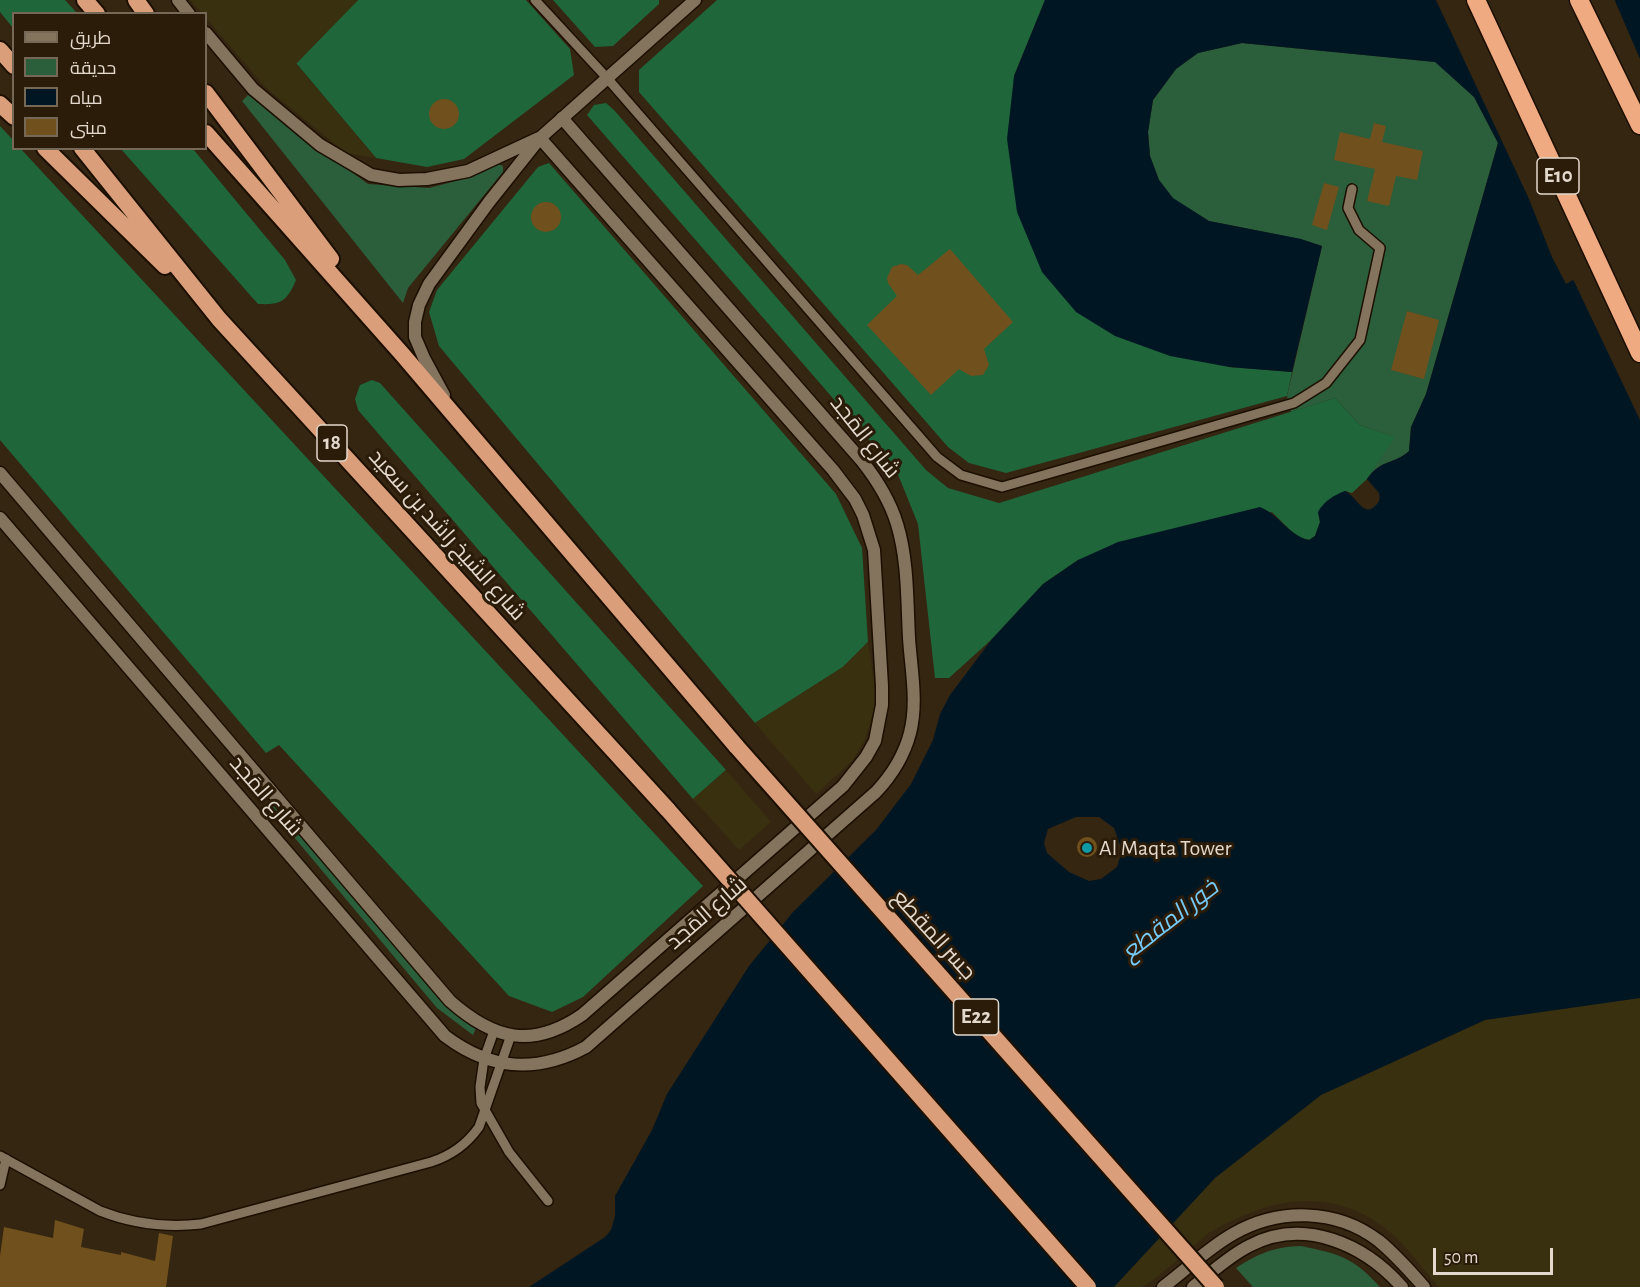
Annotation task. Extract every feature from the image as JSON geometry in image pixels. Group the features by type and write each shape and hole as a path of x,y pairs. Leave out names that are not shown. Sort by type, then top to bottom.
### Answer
{"highway":[{"path":"85,0 95,12"},
{"name":"E10","path":"1476,0 1640,353"},
{"path":"1579,0 1640,125"},
{"path":"0,50 12,64"},
{"path":"207,94 402,354"},
{"path":"0,104 12,115"},
{"path":"207,135 456,417"},
{"path":"47,150 219,320"},
{"name":"شارع الشيخ راشد بن سعيد","path":"84,150 219,320 668,810 1088,1287"},
{"name":"جسر المقطع","path":"456,417 737,747 1216,1287"}],"street":[{"path":"178,0 187,12"},
{"path":"456,417 415,337 415,322 419,305 429,284 489,202 540,138 695,0"},
{"path":"207,34 253,89 320,145 371,175 399,180 427,179 468,171 540,138"},
{"name":"شارع المَجد","path":"0,518 446,1036 461,1048 484,1059 502,1064 533,1065 569,1056 600,1035 876,792 888,779 905,750 913,717 914,700 904,558 897,523 882,490 862,460 562,118"},
{"name":"شارع المَجد","path":"0,473 439,988 462,1012 494,1030 511,1035 543,1035 564,1027 582,1015 843,786 866,758 874,741 882,705 874,550 855,499 833,470 540,138"},
{"path":"1163,1287 1231,1235 1255,1222 1282,1216 1310,1215 1337,1220 1360,1229 1378,1240 1424,1287"},
{"path":"1193,1287 1250,1245 1264,1239 1295,1234 1324,1236 1351,1246 1383,1267 1402,1287"}],"lane":[{"path":"535,0 607,78 937,457 961,475 1002,487 1294,403 1326,383 1360,340 1380,248 1359,230 1348,208 1352,189"},
{"path":"0,1185 3,1157 93,1207 116,1217 149,1225 182,1226 201,1224 440,1159 454,1151 475,1132 481,1120 483,1109 480,1087 484,1059 494,1030"},
{"path":"483,1109 490,1098 511,1035"},
{"path":"483,1109 519,1167 548,1201"}],"green space":[{"path":"0,0 65,0 76,12 12,12 12,27 0,12"},
{"path":"358,0 526,0 570,49 574,75 464,159 427,167 376,158 296,63"},
{"path":"553,0 659,0 659,4 613,46 595,47"},
{"path":"717,0 1045,0 1014,76 1229,367 1292,372 1287,396 1006,473 969,463 948,447 639,92 639,70"},
{"path":"1242,43 1436,62 1474,97 1498,143 1426,394 1411,427 1409,451 1372,472 1367,479 1394,437 1360,425 1335,398 1291,412 1287,396 1322,246 1300,239 1209,221 1173,199 1159,180 1150,156 1148,132 1153,100 1176,69 1198,53"},
{"path":"248,95 368,184 429,188 471,177 496,163 503,166 503,172 408,288 403,303 242,101"},
{"path":"606,103 926,470 948,488 999,503 1335,398 1360,425 1395,437 1367,479 1352,493 1345,491 1318,512 1320,522 1315,536 1309,540 1297,537 1272,512 1078,560 1043,584 992,639 949,678 935,678 918,524 897,472 587,115 594,105"},
{"path":"0,126 12,139 12,150 22,150 703,886 583,997 552,1012 509,996 279,745 266,753 0,440"},
{"path":"122,150 194,150 285,260 296,280 282,301 258,304"},
{"path":"549,163 836,494 862,548 868,642 843,667 755,723 439,346 429,312 437,290 538,167"},
{"path":"372,380 380,383 726,770 693,799 358,410 355,399 360,385"},
{"path":"276,800 477,1026 473,1035 437,1008 268,806"},
{"path":"1301,1246 1345,1258 1362,1269 1380,1287 1253,1287 1236,1268 1267,1252"}],"sand":[{"path":"190,0 358,0 296,64 376,158 346,153 266,88 207,19 207,12 201,12"},
{"path":"868,642 877,701 865,740 852,761 816,794 755,723 843,667"},
{"path":"726,770 771,822 739,850 693,799"},
{"path":"1640,998 1640,1287 1438,1287 1403,1245 1388,1230 1371,1219 1336,1204 1298,1201 1258,1210 1218,1228 1146,1285 1114,1287 1215,1178 1321,1095 1485,1020"}],"water":[{"name":"خور المقطع","path":"1045,0 1436,0 1566,284 1640,241 1640,998 1485,1020 1321,1095 1215,1178 1114,1287 529,1287 605,1237 611,1230 615,1216 615,1196 652,1130 667,1094 749,966 793,912 876,830 911,784 933,740 940,714 950,695 992,639 1043,584 1078,560 1118,542 1260,507 1295,534 1309,540 1315,536 1320,522 1318,512 1320,508 1337,494 1345,491 1349,493 1363,508 1371,509 1375,506 1379,500 1379,493 1367,479 1378,468 1409,451 1411,427 1426,394 1498,143 1474,97 1435,62 1242,43 1198,53 1176,69 1153,100 1148,132 1150,156 1159,180 1173,198 1209,221 1301,239 1322,246 1292,372 1229,367 1170,356 1115,336 1076,312 1042,272 1017,212 1007,139 1014,76","holes":["1076,817 1099,817 1114,828 1122,851 1117,867 1101,879 1089,881 1069,872 1047,853 1044,843 1048,829"]},
{"path":"1640,0 1640,59 1615,1"}],"pier":[{"path":"1640,238 1640,420 1572,277"}],"building":[{"path":"444,99 455,103 459,114 455,125 444,129 433,125 429,114 433,103"},
{"path":"1374,123 1386,126 1382,142 1423,151 1417,180 1396,176 1389,206 1367,201 1375,169 1334,160 1340,132 1370,139"},
{"path":"1324,183 1339,187 1327,230 1312,225"},
{"path":"546,202 557,206 561,217 557,228 546,232 535,228 531,217 535,206"},
{"path":"950,249 1013,322 984,349 989,365 983,375 971,376 959,369 931,395 867,325 897,296 887,278 892,267 907,265 918,275"},
{"path":"1407,311 1439,320 1424,379 1391,370"},
{"name":"Al Maqta Tower","path":"1087,837 1094,840 1097,847 1094,854 1087,857 1080,854 1077,847 1080,840"},
{"path":"55,1220 84,1229 81,1247 121,1255 121,1252 155,1261 159,1233 173,1236 166,1287 0,1287 0,1256 4,1227 53,1238"}],"place":[{"name":"Al Maqta Tower","path":"1087,848"}]}
